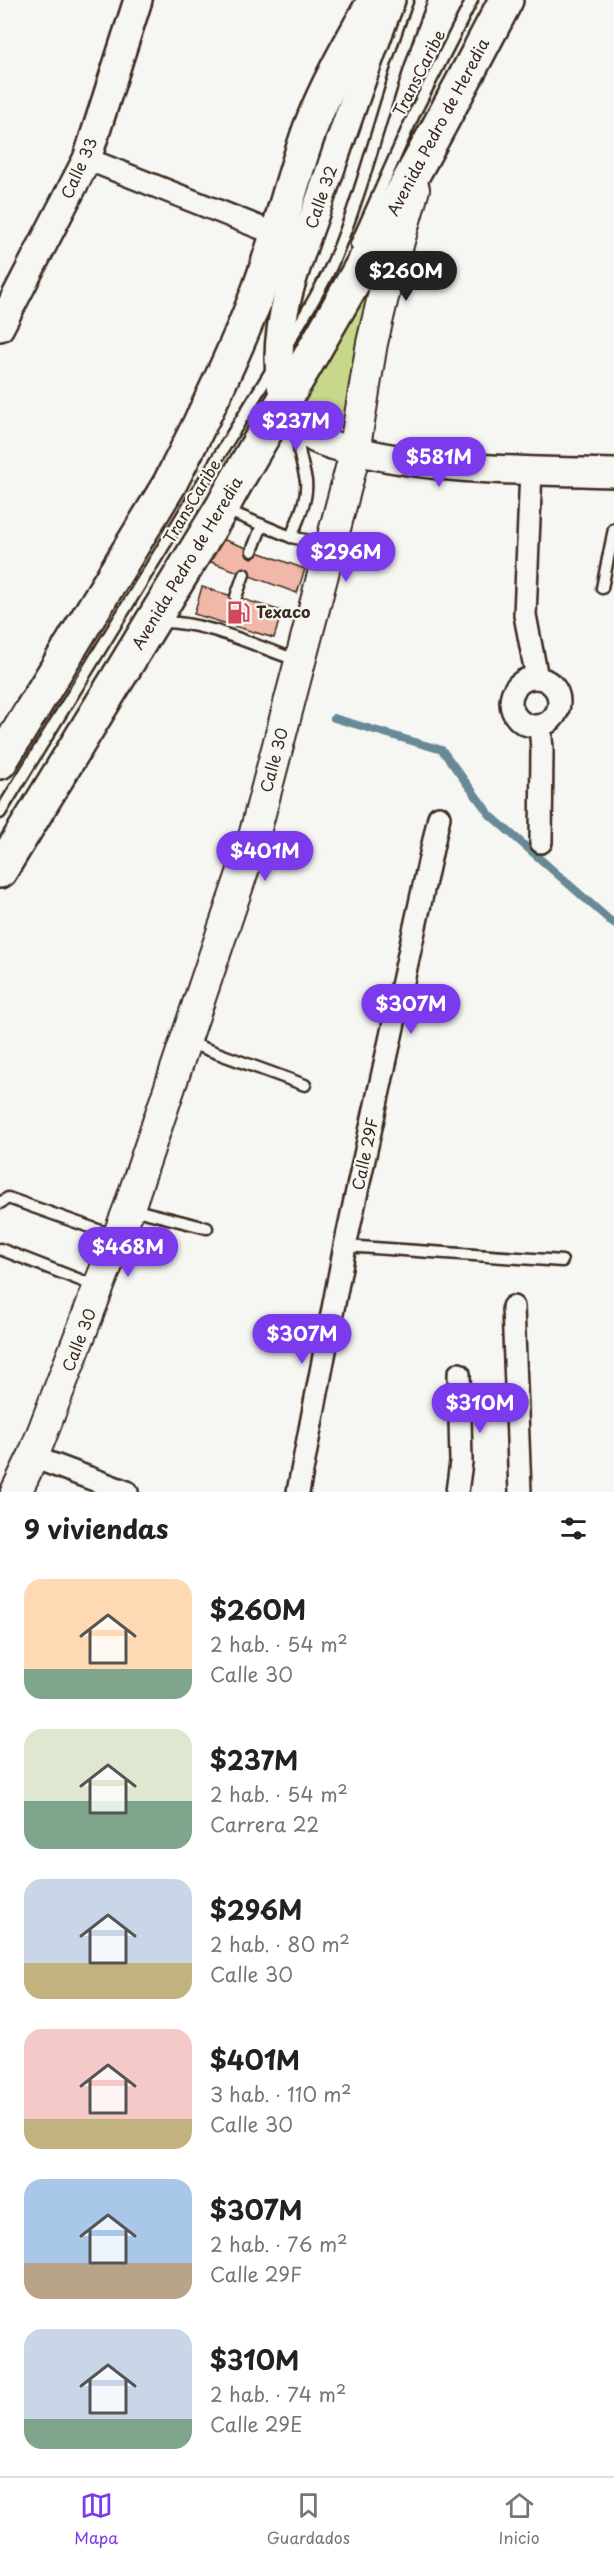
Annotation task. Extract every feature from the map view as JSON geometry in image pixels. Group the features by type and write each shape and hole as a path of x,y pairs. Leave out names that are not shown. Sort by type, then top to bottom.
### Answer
{"highway":[{"path":"0,762 169,485 238,342 257,293 319,108 375,0"},
{"name":"Avenida Pedro de Heredia","path":"0,871 223,506 282,380 429,147 506,0"}],"main road":[{"name":"Calle 30","path":"16,1492 33,1457 129,1208 252,844 354,450 383,297 429,147"}],"street":[{"name":"Calle 33","path":"0,327 87,159 138,0"},
{"name":"Calle 32","path":"282,380 286,306 366,67 392,0"},
{"path":"87,159 276,234"},
{"path":"282,380 294,420 302,428 322,441 354,450 450,467 614,473"},
{"path":"531,470 525,615 537,678"},
{"path":"537,678 548,682 556,690 559,700 557,712 550,721 540,726 528,725 518,719 512,709 512,697 516,687 525,680 537,678"},
{"path":"540,726 542,749 541,842"},
{"name":"Calle 29F","path":"298,1492 345,1246 439,817"},
{"path":"513,1306 520,1492"},
{"path":"457,1492 461,1462 459,1374"},
{"path":"33,1457 127,1492"}],"lane":[{"name":"TransCaribe","path":"0,813 282,380 345,231 406,37 421,0"},
{"name":"TransCaribe","path":"350,257 415,112 472,0"},
{"path":"291,537 305,497 306,483 298,440 302,428"},
{"path":"223,506 232,513 291,537 331,546"},
{"path":"252,551 262,525"},
{"path":"602,588 614,529"},
{"path":"236,597 244,574"},
{"path":"152,622 183,623 225,629 300,662"},
{"path":"186,1042 305,1085"},
{"path":"0,1203 8,1198 118,1237"},
{"path":"129,1208 207,1228"},
{"path":"345,1246 562,1261"},
{"path":"0,1249 99,1287"}],"green space":[{"path":"379,253 346,424 337,427 322,425 306,409 298,395"}],"building":[{"name":"Texaco","path":"219,538 305,569 297,593 211,562"},
{"name":"Texaco","path":"202,587 282,611 274,638 194,614"}],"waterway":[{"path":"334,718 442,750 490,815 614,924"}],"place":[{"name":"Texaco","path":"238,612"}]}
